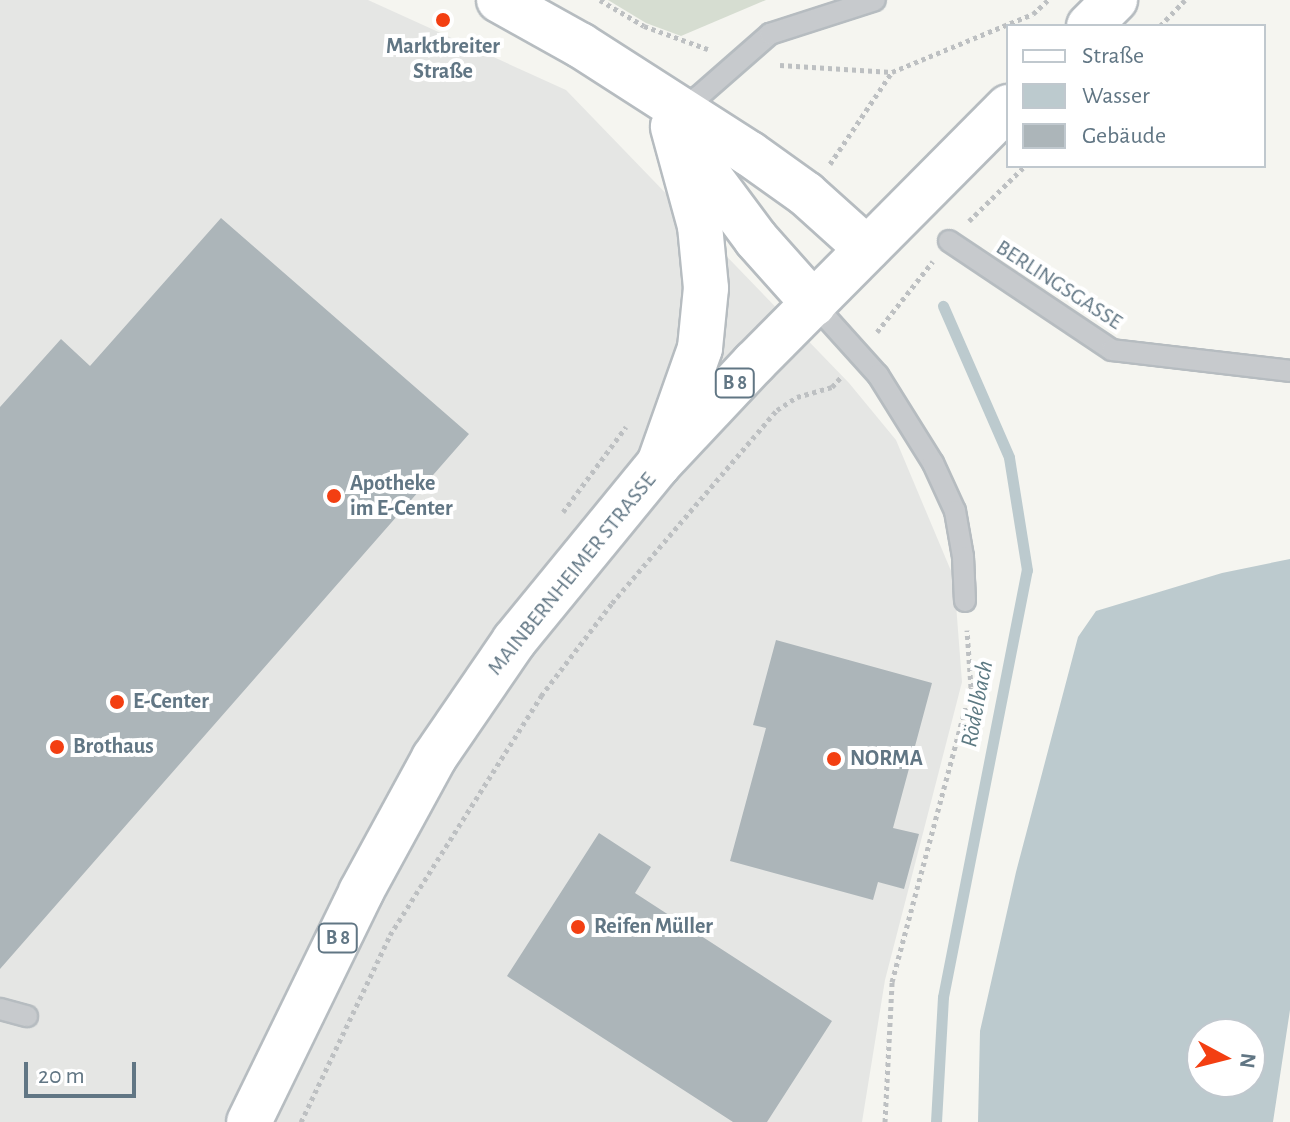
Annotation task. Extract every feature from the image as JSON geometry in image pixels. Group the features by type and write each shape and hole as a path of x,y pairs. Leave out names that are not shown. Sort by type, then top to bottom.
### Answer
{"main road":[{"path":"499,0 580,45 642,87 679,120 806,194 867,249"},
{"path":"1091,24 1115,0"},
{"name":"MAINBERNHEIMER STRASSE","path":"249,1122 361,892 434,758 514,641 659,464 1006,109"},
{"path":"679,120 744,224 814,304"},
{"path":"659,464 700,348 706,288 700,226 679,120"}],"lane":[{"path":"679,120 770,34 875,0"},
{"name":"BERLINGSGASSE","path":"949,241 1112,350 1290,371"},
{"path":"814,304 860,354 894,398 951,501 963,557 965,601"},
{"path":"0,1009 27,1016"}],"path":[{"path":"1162,24 1185,0"},
{"path":"301,1122 390,935 541,696 612,603 777,410 797,397 813,395 832,387 860,354"},
{"path":"885,1122 892,982 971,687 965,601"}],"shaded area":[{"path":"0,0 368,0 566,90 849,383 896,440 954,578 962,682 885,980 862,1122 0,1122"},
{"path":"608,0 766,0 681,36 646,23"}],"water":[{"path":"1290,559 1290,1010 1273,1122 978,1122 980,1031 1016,872 1078,637 1096,611 1222,573"}],"building":[{"name":"E-Center","path":"221,218 469,434 0,969 0,407 61,339 90,366"},
{"name":"NORMA","path":"776,640 932,683 893,828 919,834 904,889 878,882 873,900 730,861 766,728 753,725"},
{"path":"599,833 651,867 635,893 832,1021 767,1122 733,1122 507,976"}],"waterway":[{"name":"Rödelbach","path":"936,1122 943,997 1027,570 1009,457 943,306"}],"place":[{"name":"Marktbreiter Straße","path":"443,20"},
{"name":"Apotheke im E-Center","path":"334,496"},
{"name":"E-Center","path":"117,702"},
{"name":"Brothaus","path":"57,747"},
{"name":"NORMA","path":"834,759"},
{"name":"Reifen Müller","path":"578,927"}]}
